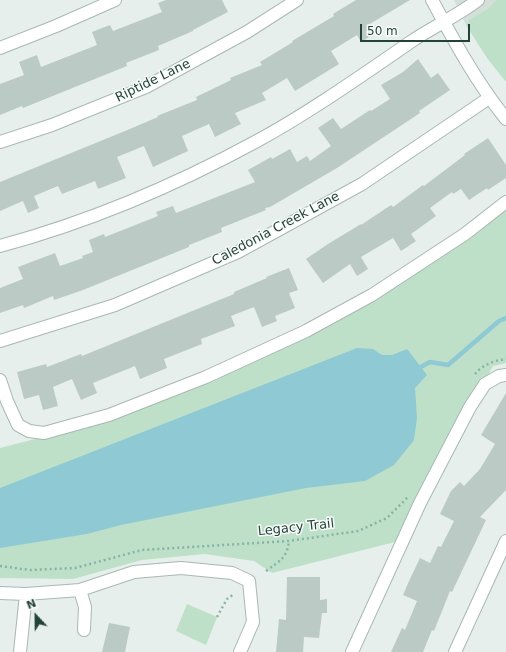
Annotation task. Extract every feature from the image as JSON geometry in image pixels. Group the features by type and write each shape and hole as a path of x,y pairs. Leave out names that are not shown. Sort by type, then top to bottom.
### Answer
{"street":[{"path":"0,48 56,26 115,0"},
{"name":"Riptide Lane","path":"0,142 52,125 146,87 247,32 297,0"},
{"path":"432,0 443,22 489,98 506,119"},
{"path":"0,246 34,236 133,200 214,164 258,140 302,113 443,22 464,11 478,0"},
{"name":"Caledonia Creek Lane","path":"0,341 115,305 238,252 362,184 489,98"},
{"path":"0,380 18,425 29,431 44,433 109,415 206,376 306,331 372,295 465,234 506,202"},
{"path":"352,652 420,503 470,407 485,384 499,376 506,375"},
{"path":"455,652 506,540"},
{"path":"0,593 26,594 80,590 134,572 181,568 232,573 249,581 253,622 240,652"},
{"path":"80,590 85,607 84,630"},
{"path":"20,652 26,594"}],"path":[{"path":"474,375 478,370 496,360 506,359"},
{"name":"Legacy Trail","path":"0,566 30,570 75,568 142,550 289,541 358,531 387,518 408,496"},
{"path":"266,571 285,557 288,550 289,541"},
{"path":"217,617 227,599 234,594"}],"shaded area":[{"path":"454,0 506,0 506,6 466,25"}],"green space":[{"path":"496,0 506,0 506,82 487,58 466,25 469,20 488,9"},
{"path":"506,211 506,363 493,366 399,541 272,573 254,561 205,554 142,560 73,579 0,578 0,448 97,423 279,350 364,307 471,238"},
{"path":"187,604 217,617 206,645 176,631"}],"water":[{"path":"357,348 373,349 382,355 392,355 407,349 427,375 415,388 417,418 414,440 394,465 365,481 306,488 121,525 87,534 0,548 0,488"}],"building":[{"path":"166,0 222,0 228,12 193,31 158,46 159,50 126,63 127,66 23,108 22,106 0,115 0,84 24,75 19,62 37,55 41,67 97,45 92,32 110,25 113,31 162,12 158,3"},
{"path":"356,0 410,0 368,25 374,34 361,42 357,35 331,51 339,64 295,91 287,78 262,93 266,100 235,113 241,124 215,137 209,124 182,136 188,151 153,167 144,146 117,157 126,178 98,189 95,181 62,194 58,186 34,196 39,208 28,213 23,201 0,211 0,182 197,100 196,97 231,80 230,78 262,65 260,62 334,16 333,14"},
{"path":"418,59 431,78 438,73 450,90 419,111 420,113 337,168 270,207 265,208 266,210 221,228 222,232 189,245 189,247 83,290 54,300 53,296 24,308 23,305 0,313 0,288 23,279 18,267 55,253 60,266 83,258 82,256 93,252 89,240 104,234 105,237 158,216 156,212 173,206 176,213 255,182 248,170 271,157 272,159 290,149 297,162 307,156 310,161 331,146 318,128 333,118 341,129 390,99 381,85 403,72"},
{"path":"488,138 506,165 506,178 469,200 461,189 453,194 452,192 430,208 436,216 411,234 416,241 401,251 393,238 361,257 368,269 357,276 350,264 323,283 306,259 391,205 393,207 423,185 424,186 465,155 464,154"},
{"path":"289,268 298,290 289,293 295,308 275,316 277,321 262,327 254,307 231,316 235,326 201,339 202,344 164,359 167,368 140,379 135,366 93,383 97,393 81,400 72,379 53,387 58,406 43,410 39,395 24,399 17,372 46,364 47,367 81,354 82,356 234,294 234,292"},
{"path":"506,393 506,490 480,517 486,520 452,592 450,591 434,631 432,630 423,652 391,652 402,628 405,630 417,601 403,595 409,581 420,558 430,563 438,546 441,547 454,521 440,514 451,491 460,482 464,486 480,469 495,444 481,435"},
{"path":"287,577 320,577 320,600 327,599 327,613 322,613 319,638 304,637 303,652 276,652 279,619 286,620"},
{"path":"109,623 130,627 125,652 102,652"}],"waterway":[{"path":"417,369 430,362 448,365 499,321 506,318"}]}
